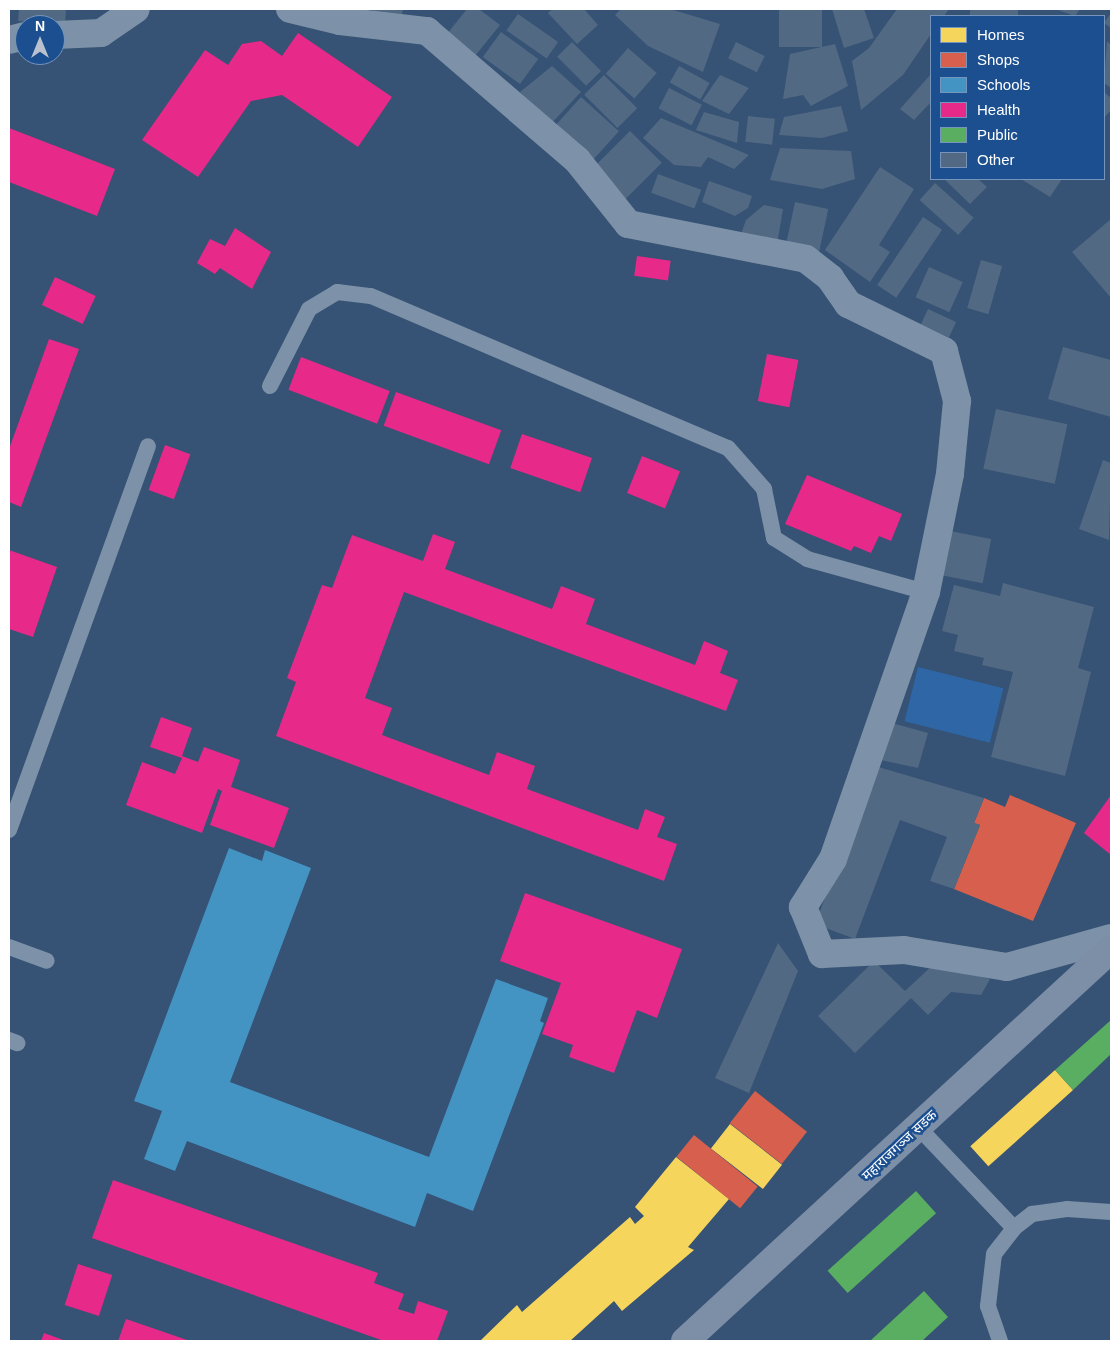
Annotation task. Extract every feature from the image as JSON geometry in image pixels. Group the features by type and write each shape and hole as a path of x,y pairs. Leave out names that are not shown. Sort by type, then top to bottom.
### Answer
{"main road":[{"name":"महाराजगञ्ज सडक","path":"685,1341 1111,949"}],"street":[{"path":"65,35 101,33 136,9"},
{"path":"290,9 340,21 427,31 577,160 628,224 806,259 830,278 848,304 944,351 957,401 950,474 926,592 833,859 803,906 822,954 904,950 1007,967 1111,938"}],"lane":[{"path":"270,386 309,310 337,292 371,296 728,448 764,489 774,538 807,559 926,592"},
{"path":"9,830 148,446"},
{"path":"9,947 47,961"},
{"path":"918,1127 1014,1228"},
{"path":"1000,1341 988,1306 994,1254 1014,1228 1032,1214 1067,1209 1111,1212"}],"shaded area":[{"path":"918,667 1003,688 990,743 904,721"}],"building: Homes":[{"path":"1055,1070 1073,1090 988,1166 970,1146"},
{"path":"730,1124 782,1165 763,1189 711,1148"},
{"path":"676,1157 729,1199 688,1247 694,1250 622,1311 614,1301 570,1341 480,1341 517,1305 522,1312 630,1217 635,1224 644,1216 635,1207"}],"building: Shops":[{"path":"1010,795 1076,823 1033,921 954,889 980,825 974,823 984,798 1005,807"},
{"path":"755,1091 807,1132 782,1164 730,1123"},
{"path":"694,1135 758,1187 740,1208 676,1157"}],"building: Schools":[{"path":"229,848 262,861 265,850 311,868 230,1082 429,1157 496,979 548,998 540,1021 544,1023 473,1211 427,1193 415,1227 187,1141 175,1171 144,1159 162,1111 134,1101"}],"building: Health":[{"path":"298,33 392,97 358,147 282,95 251,101 198,177 142,140 205,50 228,65 242,44 261,41 282,56"},
{"path":"9,128 115,169 97,216 9,182"},
{"path":"235,228 271,252 252,289 220,268 215,274 197,263 210,239 225,246"},
{"path":"637,256 671,261 668,281 634,276"},
{"path":"55,277 96,296 83,324 42,305"},
{"path":"49,339 79,349 21,507 9,502 9,449"},
{"path":"767,354 798,360 789,407 758,401"},
{"path":"301,357 390,391 377,424 288,390"},
{"path":"396,392 501,430 489,464 384,426"},
{"path":"522,434 592,458 580,492 510,468"},
{"path":"165,445 190,454 174,499 149,490"},
{"path":"642,456 680,471 665,508 627,493"},
{"path":"807,475 902,514 891,541 879,536 871,553 854,546 851,551 785,524"},
{"path":"433,534 455,542 445,569 552,609 561,586 595,599 586,624 695,665 704,641 728,651 720,673 738,680 726,711 404,592 365,698 392,708 382,735 489,775 497,752 535,766 527,789 638,830 645,809 665,817 657,837 677,844 664,881 276,736 296,682 287,678 322,585 332,588 352,535 423,561"},
{"path":"9,550 57,567 33,637 9,629"},
{"path":"161,717 192,728 182,756 198,762 204,747 240,760 231,787 289,808 274,848 210,825 222,791 218,789 202,833 126,805 142,762 175,774 182,758 150,747"},
{"path":"1111,795 1111,855 1084,833"},
{"path":"525,893 682,949 657,1018 637,1010 614,1073 569,1057 573,1045 542,1034 561,983 500,961"},
{"path":"113,1180 378,1273 374,1283 404,1294 398,1309 414,1314 418,1301 448,1311 437,1341 384,1341 92,1238"},
{"path":"78,1264 112,1275 99,1316 65,1305"},
{"path":"126,1319 190,1341 118,1341"},
{"path":"44,1333 66,1341 41,1341"}],"building: Public":[{"path":"1111,1020 1111,1054 1073,1090 1055,1070"},
{"path":"916,1191 936,1213 848,1293 828,1271"},
{"path":"924,1291 948,1317 922,1341 870,1341"}],"building: Other":[{"path":"19,9 66,9 65,24 65,15 18,15"},
{"path":"373,9 403,9 400,24 371,18"},
{"path":"467,9 479,9 500,25 475,56 447,34"},
{"path":"552,9 584,9 598,25 577,44 548,13"},
{"path":"621,9 670,9 720,24 703,72 648,46 615,15"},
{"path":"779,9 822,9 822,47 779,47"},
{"path":"832,9 864,9 874,38 844,48"},
{"path":"897,9 949,9 945,15 930,15 930,35 903,75 861,110 852,61 869,48"},
{"path":"970,9 1018,9 1018,15 970,15"},
{"path":"1055,9 1080,9 1076,15"},
{"path":"1111,13 1111,28 1105,22"},
{"path":"518,14 558,42 547,58 507,30"},
{"path":"501,32 538,59 520,84 483,57"},
{"path":"1107,41 1111,45 1111,88 1105,84"},
{"path":"572,42 601,71 586,86 557,57"},
{"path":"736,42 765,56 757,72 728,58"},
{"path":"835,44 848,86 811,106 803,95 783,99 790,54"},
{"path":"628,48 657,73 634,99 606,74"},
{"path":"552,66 581,92 547,128 520,92"},
{"path":"679,66 710,83 700,100 670,83"},
{"path":"604,75 637,108 617,128 584,95"},
{"path":"720,75 749,88 729,114 702,101"},
{"path":"930,75 930,103 914,120 900,109"},
{"path":"669,88 702,105 692,125 659,108"},
{"path":"1105,93 1111,98 1111,110 1105,117"},
{"path":"581,97 619,131 589,165 551,130"},
{"path":"841,106 848,131 822,138 779,135 784,117"},
{"path":"704,112 739,122 737,143 696,130"},
{"path":"748,116 775,119 772,145 745,142"},
{"path":"661,118 749,155 734,169 708,157 701,167 674,165 643,138"},
{"path":"630,131 662,163 624,200 593,168"},
{"path":"780,148 851,151 855,179 822,189 770,180"},
{"path":"880,167 914,189 879,245 890,252 870,282 825,250"},
{"path":"658,174 701,190 694,209 651,193"},
{"path":"945,180 979,180 987,187 970,204"},
{"path":"1023,180 1061,180 1050,197"},
{"path":"709,181 752,196 748,208 735,216 702,202"},
{"path":"935,183 974,218 958,235 920,200"},
{"path":"795,202 828,209 818,256 785,249"},
{"path":"764,205 783,209 777,245 740,237 746,220"},
{"path":"923,217 942,230 896,298 877,285"},
{"path":"1111,219 1111,298 1072,252"},
{"path":"981,260 1002,266 988,314 967,308"},
{"path":"929,267 963,282 949,312 916,297"},
{"path":"928,309 956,322 949,338 921,324"},
{"path":"1063,347 1111,360 1111,417 1048,399"},
{"path":"996,409 1067,424 1055,484 983,469"},
{"path":"1103,460 1111,463 1109,540 1079,529"},
{"path":"950,531 991,539 983,583 941,575"},
{"path":"1003,583 1094,607 1078,668 1091,672 1065,776 991,757 1013,672 982,665 984,658 954,651 958,635 942,631 954,585 1000,596"},
{"path":"892,723 928,733 918,768 876,759"},
{"path":"875,766 984,798 974,823 980,825 954,889 930,881 947,837 900,820 855,939 815,924"},
{"path":"778,943 798,971 749,1093 715,1078"},
{"path":"874,961 905,991 935,963 990,979 981,995 951,992 928,1015 911,998 855,1053 818,1016"}]}
